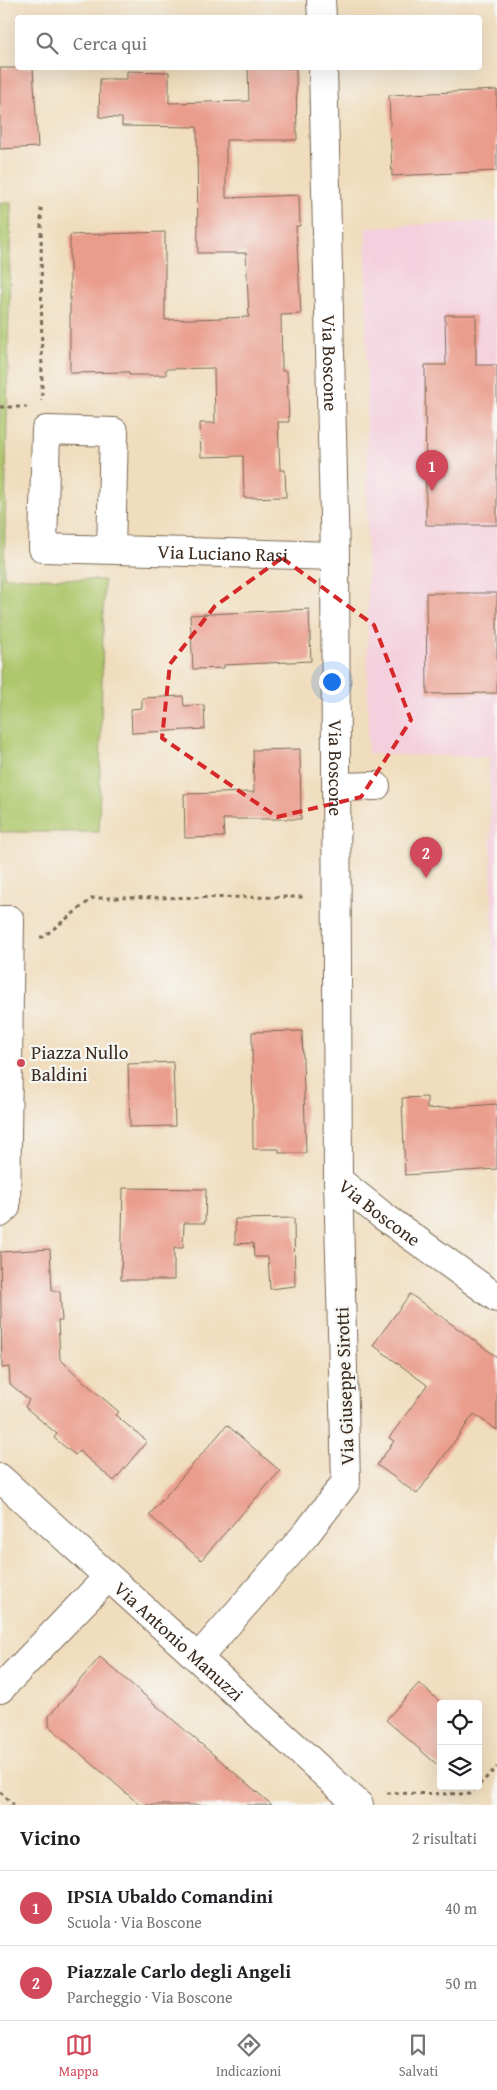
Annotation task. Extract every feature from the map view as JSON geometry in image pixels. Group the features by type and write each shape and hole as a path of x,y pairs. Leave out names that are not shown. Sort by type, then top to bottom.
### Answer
{"street":[{"path":"321,0 322,15"},
{"name":"Via Boscone","path":"323,70 335,556 338,1180 382,1216 497,1298"},
{"name":"Via Luciano Rasi","path":"111,550 114,432 46,430 43,548 111,550 335,556"},
{"path":"336,787 376,786"},
{"path":"0,1213 6,1207 5,928"},
{"name":"Via Giuseppe Sirotti","path":"198,1658 306,1534 346,1482 338,1180"},
{"name":"Via Antonio Manuzzi","path":"0,1478 198,1658 370,1802"},
{"path":"0,1689 108,1577"}],"path":[{"path":"41,208 42,408"},
{"path":"0,407 33,408"},
{"path":"5,928 43,937 93,898 336,897"},
{"path":"370,1802 387,1793 470,1794 497,1767"},
{"path":"0,1792 14,1805"}],"highlighted area":[{"path":"282,558 374,625 411,720 361,797 277,817 162,738 170,664 215,606"}],"shaded area":[{"path":"497,221 497,990 494,990 489,757 368,754 366,227"}],"green space":[{"path":"0,203 11,203 4,577 104,580 99,832 0,832"}],"building":[{"path":"0,68 33,70 38,147 0,149"},
{"path":"248,70 296,70 297,140 226,140 226,198 299,195 300,226 296,226 301,314 281,315 282,371 287,371 289,422 278,422 280,470 285,470 286,497 244,498 243,456 201,457 200,423 215,423 214,368 166,369 166,375 129,375 129,372 70,373 70,235 165,232 165,320 249,317 246,253 198,253 197,127 122,126 122,118 99,117 100,79 127,79 127,71 169,72 169,103 249,101"},
{"path":"497,90 497,171 392,176 389,95"},
{"path":"445,315 476,315 476,365 497,365 497,525 426,525 425,365 446,365"},
{"path":"426,593 497,593 497,693 427,694"},
{"path":"309,609 311,661 224,665 224,668 193,669 190,615"},
{"path":"183,696 184,706 204,705 205,729 132,733 131,709 142,708 142,698"},
{"path":"300,749 301,819 223,819 224,837 185,838 184,794 254,792 253,750"},
{"path":"302,1031 306,1153 279,1153 279,1149 253,1149 252,1032"},
{"path":"173,1062 175,1126 130,1127 128,1064"},
{"path":"427,1097 427,1109 497,1104 497,1169 405,1175 402,1098"},
{"path":"123,1188 206,1189 205,1223 184,1223 183,1248 174,1248 174,1280 121,1280"},
{"path":"294,1218 295,1286 270,1289 268,1257 254,1257 253,1243 235,1244 235,1219"},
{"path":"50,1249 52,1291 60,1291 62,1321 58,1321 60,1359 119,1412 115,1415 147,1441 114,1481 79,1451 75,1455 54,1438 57,1434 25,1407 29,1400 10,1384 9,1367 2,1368 0,1252"},
{"path":"410,1294 497,1357 497,1430 474,1414 417,1494 377,1465 394,1441 389,1438 427,1385 373,1345"},
{"path":"227,1425 280,1471 201,1560 149,1515"},
{"path":"100,1657 272,1805 140,1805 49,1726 49,1716"},
{"path":"419,1683 438,1700 437,1765 386,1720"}],"place":[{"name":"IPSIA Ubaldo Comandini","path":"432,491"},
{"name":"Piazzale Carlo degli Angeli","path":"426,878"},
{"name":"Piazza Nullo Baldini","path":"21,1063"}]}
